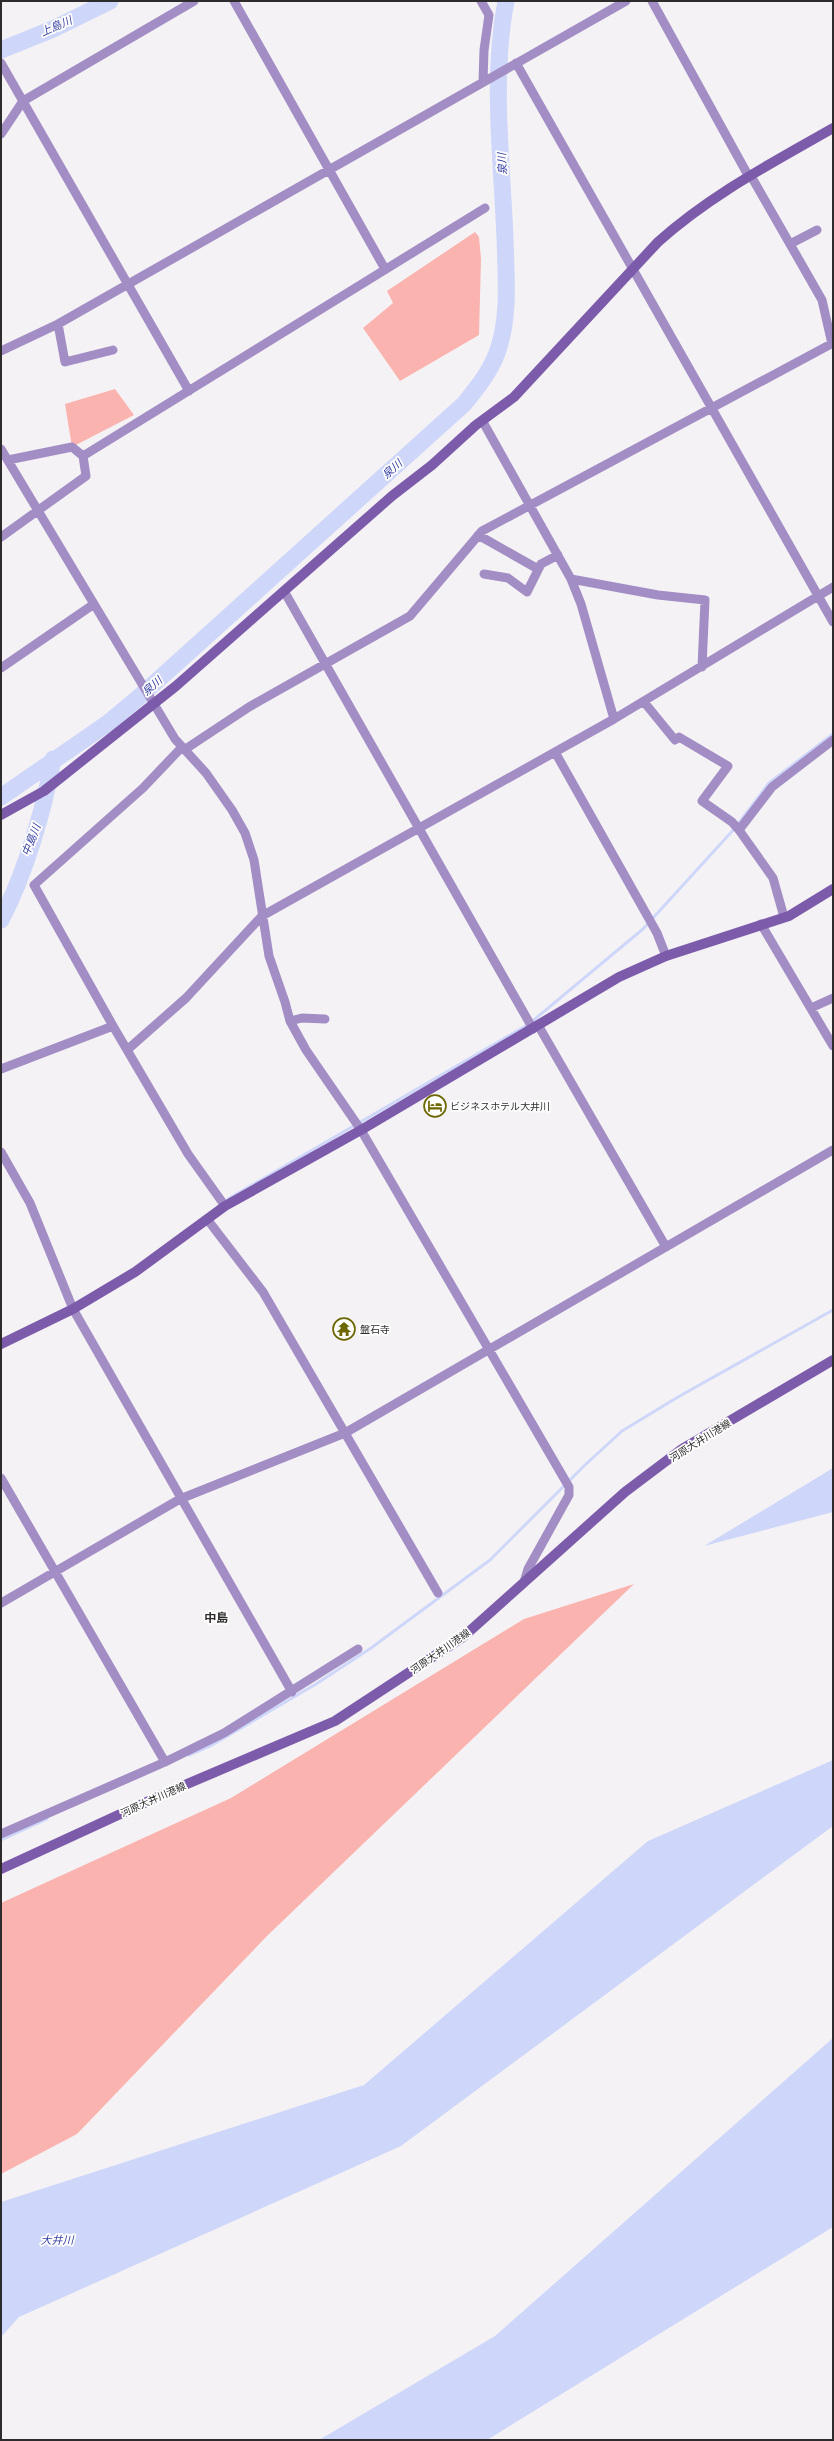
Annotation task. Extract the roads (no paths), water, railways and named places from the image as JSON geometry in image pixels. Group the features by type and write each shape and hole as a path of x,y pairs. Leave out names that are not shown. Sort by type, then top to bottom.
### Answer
{"street":[{"path":"1,134 23,101 194,1"},
{"path":"234,1 386,269"},
{"path":"481,1 489,15 484,50 483,82"},
{"path":"1,350 58,324 626,1"},
{"path":"225,1206 188,1154 113,1026 34,885 143,788 183,749 249,707 326,662 410,616 478,534 833,344 822,300 750,177 652,1"},
{"path":"1,63 189,391"},
{"path":"516,63 833,622"},
{"path":"1,815 44,791 153,704 392,496 432,466 476,425 483,422 514,397 632,269 683,219 709,200 833,128"},
{"path":"83,456 485,208"},
{"path":"790,244 817,230"},
{"path":"58,324 65,362 113,350"},
{"path":"483,422 572,579 614,719"},
{"path":"1,537 39,512 86,476 83,456 72,447 8,460"},
{"path":"1,449 153,704 183,749 206,773 232,810 245,833 254,860 269,956 286,1002 290,1021 306,1050 361,1130 569,1487 569,1496 528,1569 524,1582"},
{"path":"478,534 538,569"},
{"path":"484,574 508,578 527,592 541,564 558,555"},
{"path":"572,579 658,595 705,600 702,667"},
{"path":"127,1050 186,998 262,916 644,702 833,587"},
{"path":"284,591 326,662 526,1018 534,1027 666,1247"},
{"path":"1,668 94,604"},
{"path":"644,702 675,740 680,737 728,766 702,801 732,822 773,878 784,917"},
{"path":"739,830 772,787 833,740"},
{"path":"555,752 653,926 666,956"},
{"path":"1,1344 73,1309 135,1272 225,1206 361,1130 619,977 666,956 784,917 798,911 833,889"},
{"path":"761,924 833,1046"},
{"path":"811,1008 833,998"},
{"path":"290,1021 302,1018 325,1019"},
{"path":"1,1069 113,1026"},
{"path":"1,1603 180,1498 345,1433 490,1351 833,1150"},
{"path":"1,1152 30,1203 73,1309 292,1692"},
{"path":"207,1219 263,1292 438,1594"},
{"name":"河原大井川港線","path":"1,1869 166,1793 335,1721 463,1637 625,1492 682,1449 833,1360"},
{"path":"1,1478 166,1762"},
{"path":"1,1834 166,1762 224,1733 292,1692 358,1649"}],"water":[{"path":"833,1468 833,1512 704,1546"},
{"name":"大井川","path":"833,1760 833,1826 401,2146 19,2317 1,2337 1,2202 364,2085 648,1841"},
{"path":"833,2038 833,2227 487,2440 319,2440 495,2336"}],"waterway":[{"name":"上島川","path":"1,50 53,29 110,1"},
{"name":"泉川","path":"1,797 108,723 138,698 464,404 487,373 497,353 506,312 505,239 498,90 499,60 506,1"},
{"path":"228,1199 529,1024 643,929 735,828 769,783 833,734"},
{"name":"中島川","path":"1,920 18,883 33,841 53,759"},
{"path":"189,1755 212,1745 316,1684 371,1648 490,1560 585,1465 622,1431 678,1397 833,1310"},
{"path":"1,1840 47,1819"}],"place":[{"name":"ビジネスホテル大井川","path":"435,1106"},
{"name":"盤石寺","path":"344,1329"}],"district":[{"name":"中島","path":"216,1618"}]}
